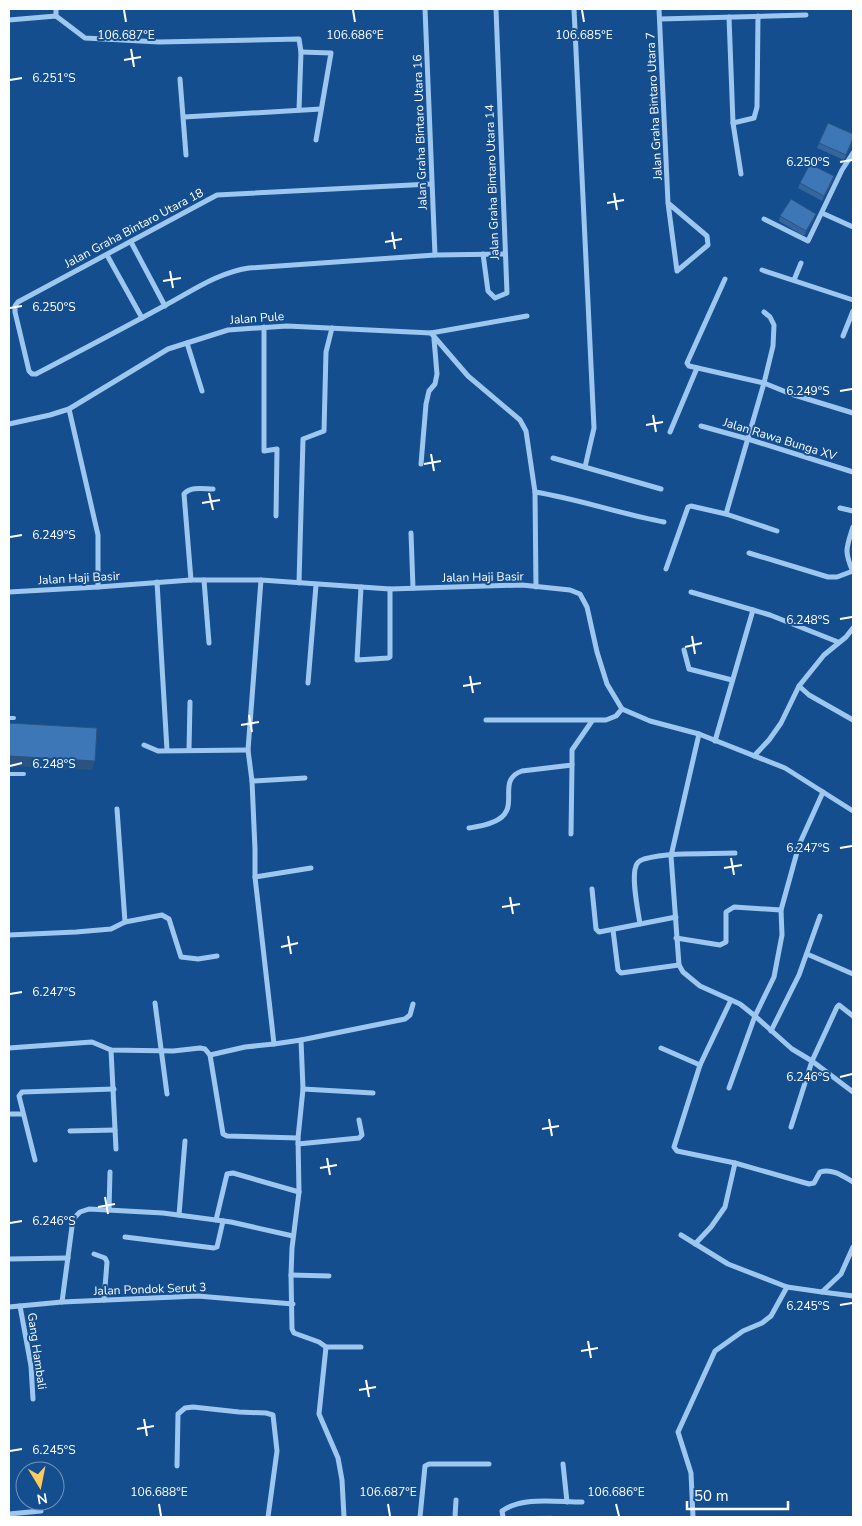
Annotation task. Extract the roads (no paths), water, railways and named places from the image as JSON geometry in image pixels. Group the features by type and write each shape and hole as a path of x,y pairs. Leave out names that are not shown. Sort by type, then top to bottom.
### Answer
{"street":[{"path":"56,9 56,16"},
{"name":"Jalan Graha Bintaro Utara 16","path":"425,9 435,255"},
{"name":"Jalan Graha Bintaro Utara 14","path":"483,254 488,291 494,298 507,293 496,9"},
{"path":"574,9 594,428 585,467"},
{"name":"Jalan Graha Bintaro Utara 7","path":"659,9 668,202 677,271 708,245 708,240 707,236 668,202"},
{"path":"660,20 806,15"},
{"path":"9,20 56,16 85,38 159,42 300,39 299,110"},
{"path":"733,123 754,118 757,107 758,16"},
{"path":"729,17 733,123 741,174"},
{"path":"301,52 331,53 316,140"},
{"path":"180,79 186,155"},
{"path":"184,117 321,109"},
{"path":"764,219 808,241 842,170 853,153"},
{"name":"Jalan Graha Bintaro Utara 18","path":"142,318 36,374 32,374 29,371 15,306 18,302 217,195 431,184"},
{"path":"822,212 853,228"},
{"path":"131,242 165,306"},
{"path":"107,255 142,318 217,276 233,270 435,255 505,254"},
{"path":"794,280 801,263"},
{"path":"762,270 853,300"},
{"path":"725,279 687,363 688,366 764,383 853,413"},
{"path":"843,336 853,311"},
{"path":"726,514 773,346 774,325 770,316 764,312"},
{"name":"Jalan Pule","path":"9,424 50,415 69,408 168,349 228,330 287,326 433,336 527,316"},
{"path":"264,327 264,451 277,449 276,516"},
{"path":"299,583 303,439 324,431 326,352 332,328"},
{"path":"421,464 426,404 429,391 438,374 433,336"},
{"path":"433,336 468,376 520,420 526,431 536,492 536,587"},
{"path":"187,343 202,391"},
{"path":"670,432 697,368"},
{"path":"69,408 98,535 98,587"},
{"name":"Jalan Rawa Bunga XV","path":"701,426 853,472"},
{"path":"552,458 661,489"},
{"path":"191,580 184,494 193,489 213,490"},
{"path":"536,492 571,498 664,522"},
{"path":"666,569 688,507 691,506 726,514 777,531"},
{"path":"840,508 853,511"},
{"path":"749,553 828,577 837,577 853,571 847,560 846,548 853,527"},
{"path":"411,533 413,588"},
{"name":"Jalan Haji Basir","path":"9,592 191,580 261,580 390,589 522,586 570,590 580,594 587,607 597,652 607,684 622,709"},
{"path":"204,580 209,643"},
{"path":"261,580 248,750 252,781 255,876 274,1044"},
{"path":"157,582 167,750"},
{"path":"308,683 316,585"},
{"path":"361,587 357,660 390,657 390,589"},
{"path":"691,592 770,615 838,642"},
{"path":"715,741 753,610"},
{"path":"754,756 769,740 780,723 799,686 824,655 846,637 853,628"},
{"path":"684,650 689,669 732,680"},
{"path":"799,686 809,695 853,720"},
{"path":"189,750 190,702"},
{"path":"486,720 606,720 616,716 622,709 650,721 699,734 785,768 853,811"},
{"path":"571,834 572,750 592,721"},
{"path":"699,734 671,856 679,965 683,972 700,986 740,1004 792,1049 812,1061 853,1092"},
{"path":"144,745 152,750 248,750"},
{"path":"469,828 495,822 506,814 510,805 509,781 515,774 522,771 572,765"},
{"path":"252,781 305,778"},
{"path":"729,1088 755,1016 774,978 782,935 781,910 799,845 823,792"},
{"path":"117,809 124,922"},
{"path":"640,924 635,888 635,867 639,861 671,856 735,853"},
{"path":"255,876 311,868"},
{"path":"592,889 597,931 599,932 676,918"},
{"path":"676,938 720,945 726,942 726,912 730,908 734,906 781,910"},
{"path":"9,935 111,929 124,922 162,914 169,919 181,957 198,960 217,956"},
{"path":"771,1031 799,975 820,916"},
{"path":"613,930 618,970 621,973 679,965"},
{"path":"807,954 853,974"},
{"path":"731,1000 700,1065 674,1149 676,1152 735,1163 809,1184 814,1183 820,1172 825,1171 835,1172 853,1182"},
{"path":"155,1003 167,1094"},
{"path":"210,1055 245,1047 302,1040 405,1020 410,1015 413,1004"},
{"path":"791,1127 812,1061 837,1007 839,1006 853,1016"},
{"path":"302,1040 303,1089 298,1138 299,1192 291,1275 292,1328 294,1333 319,1342 326,1347 361,1347"},
{"path":"9,1048 92,1042 111,1050 205,1049 210,1055 223,1134 227,1136 298,1138"},
{"path":"661,1048 700,1065"},
{"path":"111,1050 116,1149"},
{"path":"35,1160 19,1096 22,1092 114,1089"},
{"path":"303,1089 374,1093"},
{"path":"9,1114 23,1114"},
{"path":"298,1144 359,1138 362,1135 359,1120"},
{"path":"70,1131 115,1130"},
{"path":"179,1215 185,1141"},
{"path":"695,1244 711,1227 725,1207 735,1163"},
{"path":"109,1210 110,1172"},
{"path":"216,1220 227,1174 299,1192"},
{"path":"62,1302 74,1219 76,1215 89,1209 179,1215 223,1221 294,1236"},
{"path":"125,1237 214,1248 223,1221"},
{"path":"681,1235 728,1264 787,1287 853,1296"},
{"path":"822,1292 841,1274 851,1259 853,1247"},
{"path":"94,1254 105,1258 108,1262 104,1300"},
{"path":"9,1259 68,1258"},
{"path":"291,1275 329,1276"},
{"path":"693,1517 691,1473 678,1432 715,1351 743,1331 762,1323 771,1316 787,1287"},
{"name":"Jalan Pondok Serut 3","path":"9,1307 62,1302 198,1296 293,1304"},
{"name":"Gang Hambali","path":"20,1306 31,1366 34,1399"},
{"path":"326,1347 319,1414 338,1458 342,1480 344,1517"},
{"path":"177,1466 178,1414 185,1408 266,1412 272,1415 275,1424 276,1451 268,1517"},
{"path":"420,1517 424,1466 429,1464 489,1464"},
{"path":"563,1464 567,1502"},
{"path":"455,1517 456,1500"},
{"path":"503,1517 502,1511 510,1505 522,1502 582,1502"},
{"path":"9,1514 42,1511"}],"lane":[{"path":"9,718 14,718"},
{"path":"9,774 24,774"}]}
